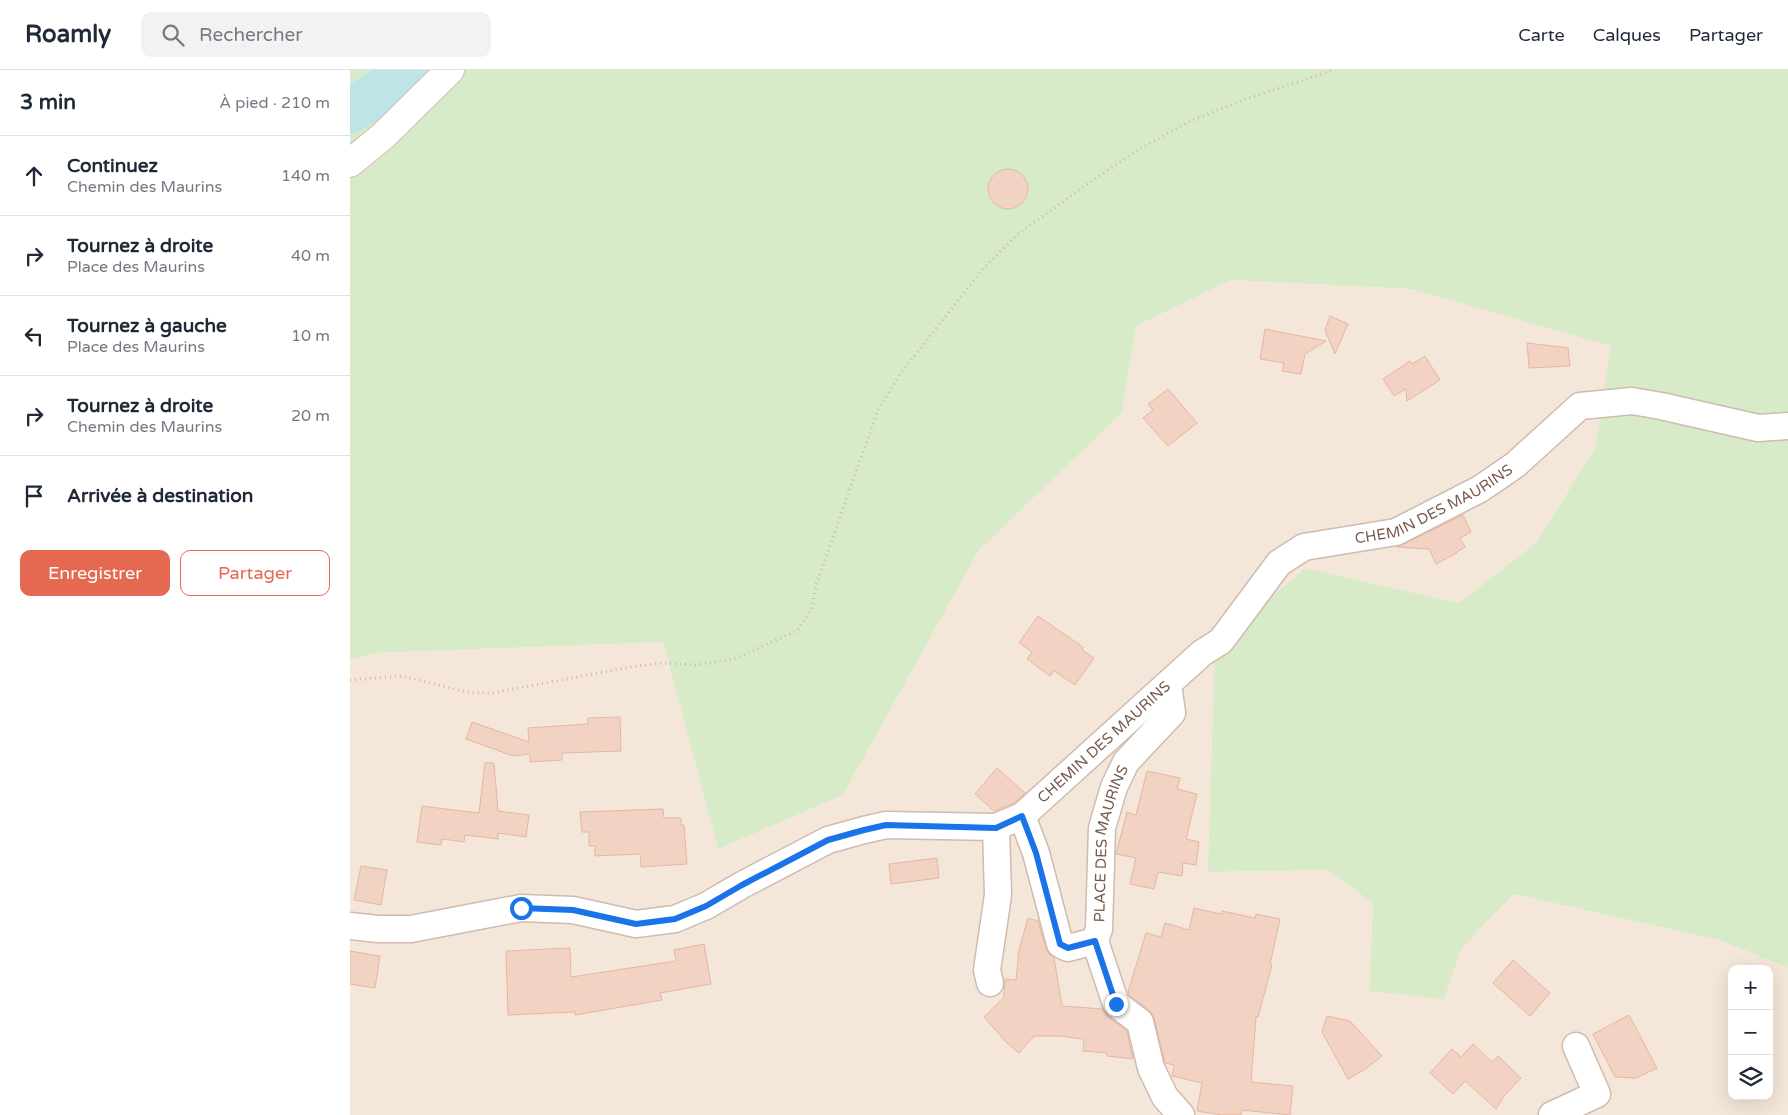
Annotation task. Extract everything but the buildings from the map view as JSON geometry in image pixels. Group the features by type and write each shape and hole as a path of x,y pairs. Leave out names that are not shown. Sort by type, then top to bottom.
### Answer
{"main road":[{"path":"350,163 383,136 450,70"}],"street":[{"name":"CHEMIN DES MAURINS","path":"350,926 378,929 411,929 521,908 573,910 636,924 675,919 706,906 828,840 886,825 996,828 1022,816 1202,653 1220,641 1279,562 1304,547 1396,532 1480,489 1515,465 1580,406 1632,400 1758,428 1788,426"},
{"name":"PLACE DES MAURINS","path":"1022,816 1036,853 1060,944 1068,948 1095,941 1099,929 1102,828 1114,787 1126,762 1172,713 1168,684"},
{"path":"990,983 987,970 998,895 996,828"},
{"path":"1095,941 1116,1004 1140,1022 1151,1068 1165,1097 1181,1115"},
{"path":"1552,1115 1596,1094 1576,1046"}],"path":[{"path":"350,680 402,676 471,693 492,693 630,667 663,663 697,665 737,658 798,630 812,608 816,585 878,410 901,373 982,270 1018,234 1138,150 1188,122 1249,98 1334,70"}],"shaded area":[{"path":"1231,280 1411,289 1612,346 1595,448 1537,542 1459,603 1305,568 1208,872 1327,870 1373,903 1369,990 1444,998 1461,949 1512,894 1719,940 1788,968 1788,1115 350,1115 350,660 376,653 663,642 718,849 843,795 979,550 1122,413 1136,326"}],"green space":[{"path":"350,70 1788,70 1788,968 1719,940 1513,894 1461,949 1444,999 1369,991 1373,903 1327,870 1208,872 1215,648 1305,568 1459,603 1537,542 1595,448 1611,346 1411,289 1231,280 1136,326 1122,413 979,550 843,795 718,849 663,642 376,653 350,660"}],"waterway":[{"path":"350,111 390,86 406,70"}],"route":[{"path":"521,908 573,910 636,924 675,919 706,906 828,840 886,825 996,828 1022,816 1036,853 1060,944 1068,948 1095,941 1116,1004"}]}
